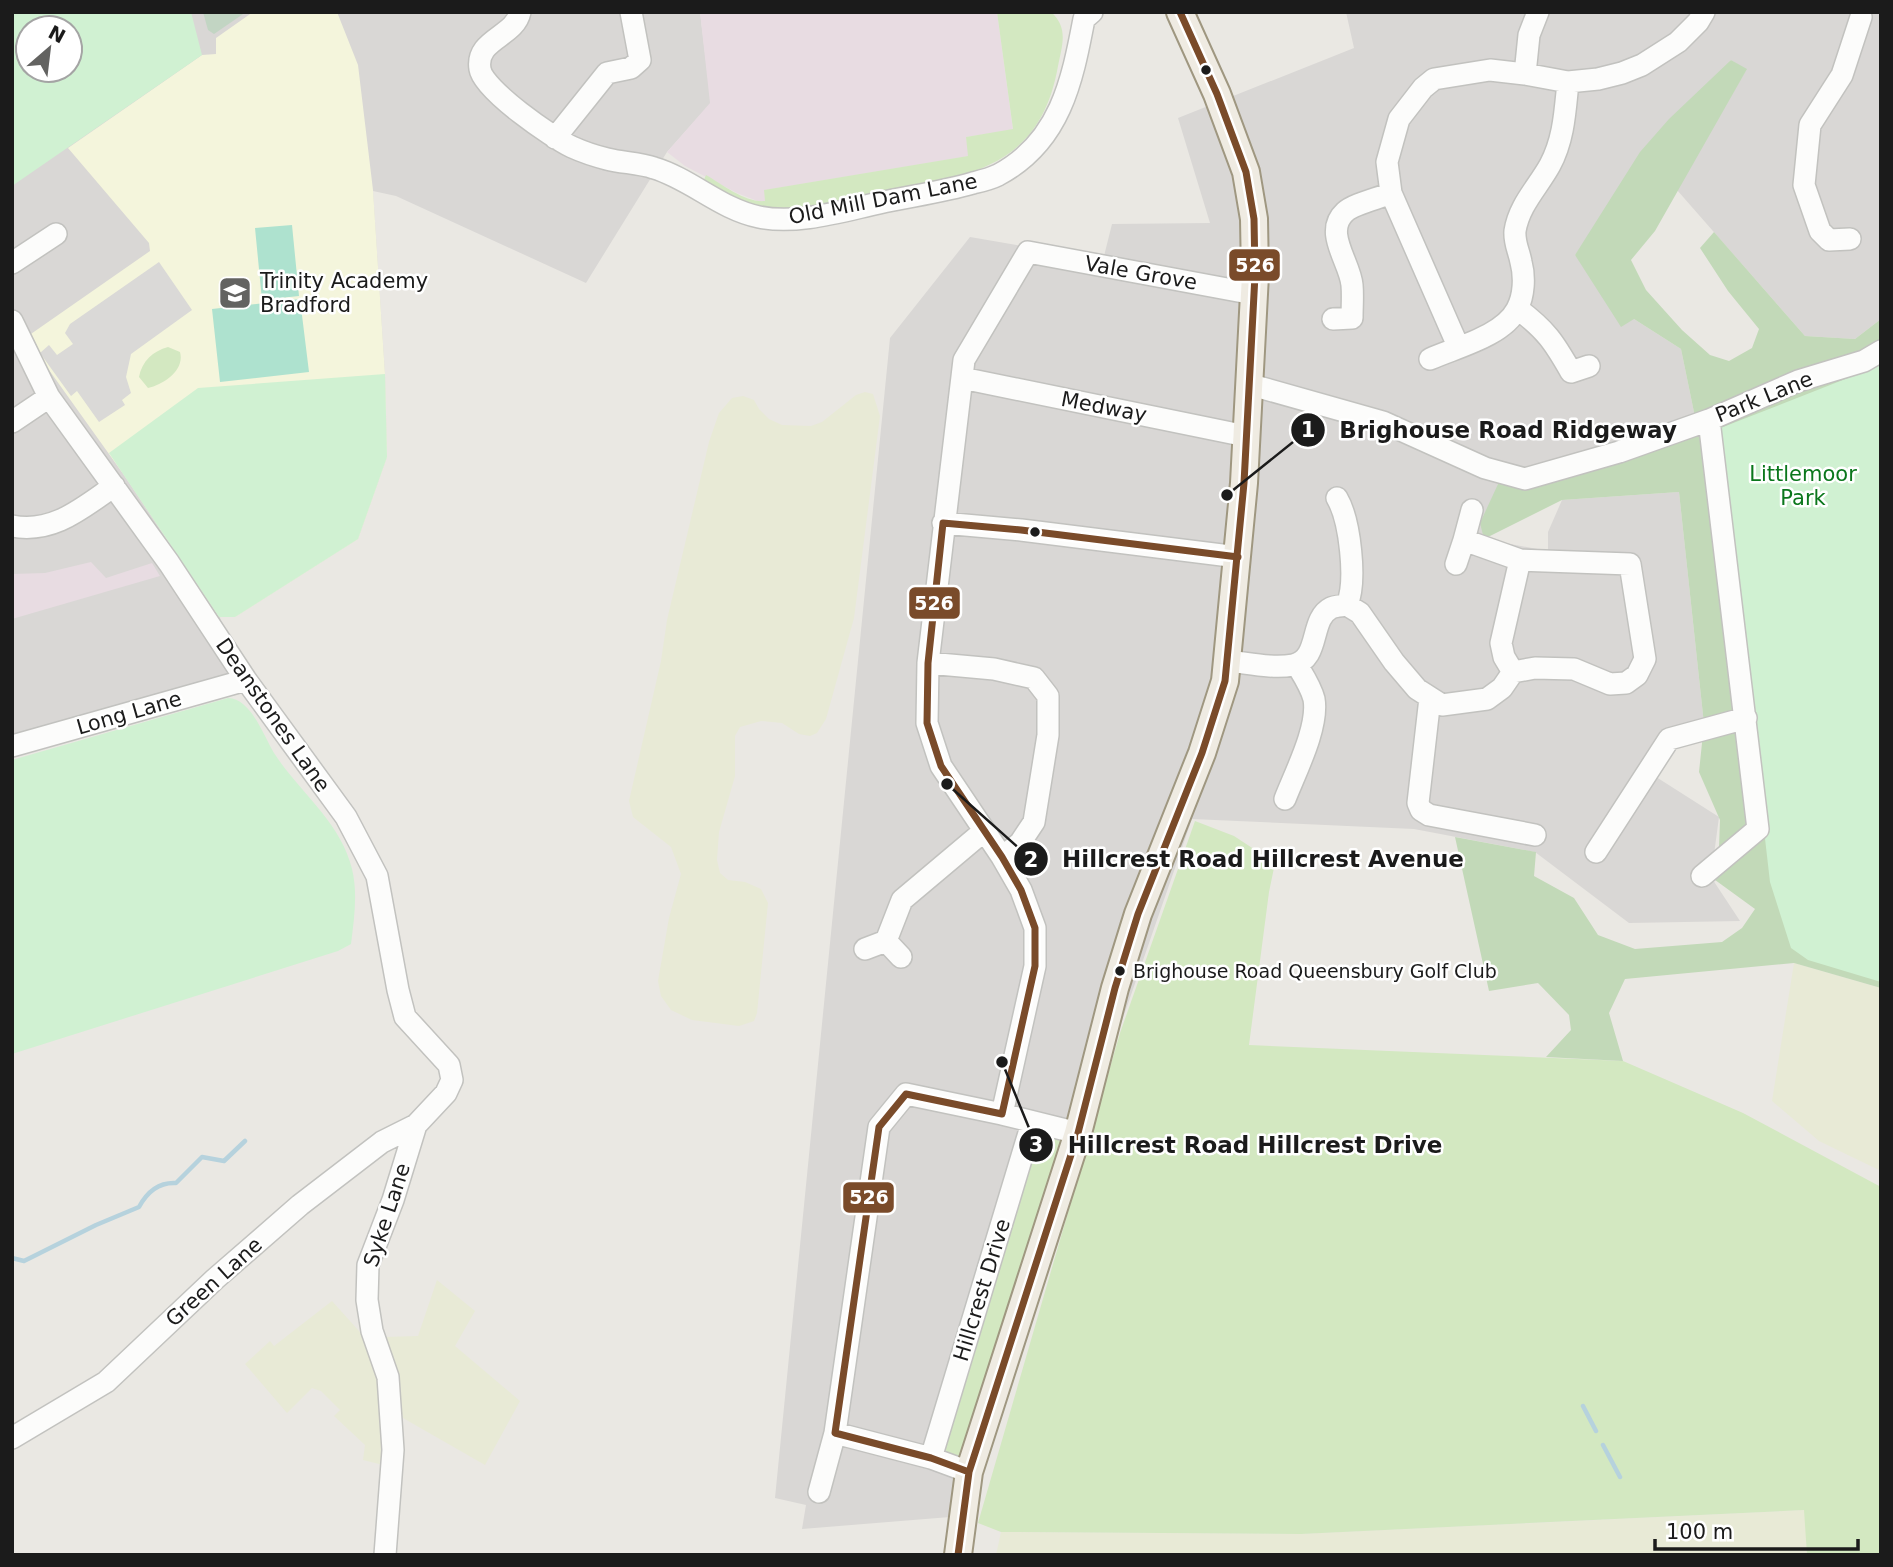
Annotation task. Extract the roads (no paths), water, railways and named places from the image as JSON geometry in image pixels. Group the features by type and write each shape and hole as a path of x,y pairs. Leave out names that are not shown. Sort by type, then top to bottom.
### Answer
{"main road":[{"path":"958,1555 969,1472 1078,1133 1122,965 1138,914 1202,754 1225,681 1238,557 1246,436 1254,294 1254,219 1247,172 1217,94 1180,12"}],"street":[{"name":"Old Mill Dam Lane","path":"520,12 511,29 487,45 482,56 480,69 483,78 494,90 555,138 571,146 608,159 663,171 743,213 778,220 829,213 951,189 997,176 1033,149 1058,116 1071,82 1084,19 1092,12"},
{"path":"555,138 607,73 636,66 640,60 631,12"},
{"path":"1525,74 1529,35 1538,12"},
{"path":"1458,346 1391,193 1387,162 1399,119 1423,88 1434,79 1490,71 1568,82 1598,79 1642,65 1678,42 1704,12"},
{"path":"1850,239 1829,240 1820,231 1804,185 1810,125 1843,75 1863,17"},
{"path":"1430,359 1497,331 1518,309 1523,274 1515,245 1515,231 1520,214 1550,164 1563,133 1568,82"},
{"path":"1332,319 1352,318 1352,284 1347,261 1337,242 1337,225 1345,211 1391,193"},
{"path":"12,262 55,234"},
{"name":"Vale Grove","path":"962,378 964,360 1028,252 1254,294"},
{"path":"1518,309 1540,325 1571,372 1589,366"},
{"name":"Deanstones Lane","path":"12,321 49,397 169,563 246,680 346,817 377,876 405,1017 449,1065 452,1080 446,1093 416,1125"},
{"name":"Park Lane","path":"1248,384 1383,422 1485,468 1525,479 1619,452 1709,420 1798,381 1864,361 1881,351"},
{"path":"962,378 928,663 927,723 941,766 1002,857 1021,890 1035,928 1035,966 1002,1114"},
{"name":"Medway","path":"962,378 1246,436"},
{"path":"12,422 49,397"},
{"path":"1702,876 1758,829 1709,420"},
{"path":"12,526 25,528 52,525 114,486"},
{"path":"1344,504 1352,564 1352,593 1347,605"},
{"path":"1456,564 1472,510"},
{"path":"943,523 1238,557"},
{"path":"1227,661 1297,665 1307,657 1321,618 1330,608 1347,605 1360,613 1394,662 1417,689 1442,705 1488,699 1502,688 1513,672 1535,668 1574,669 1610,684 1626,683 1637,675 1645,659 1630,564 1520,560 1465,540"},
{"path":"1513,672 1504,657 1501,643 1520,560"},
{"path":"928,663 994,669 1034,678 1048,696 1048,735 1034,822 1020,843 1002,857"},
{"path":"1285,799 1312,727 1315,709 1313,697 1297,665"},
{"name":"Long Lane","path":"12,746 246,680"},
{"path":"1430,698 1418,803 1421,810 1429,815 1535,835"},
{"path":"1596,852 1669,738 1746,718"},
{"path":"865,949 886,941 902,900 984,831"},
{"path":"886,941 901,957"},
{"path":"819,1492 835,1433 879,1127 906,1094 1078,1133"},
{"name":"Hillcrest Drive","path":"930,1458 1032,1123"},
{"name":"Green Lane","path":"12,1438 106,1382 215,1279 300,1205 382,1142 416,1125"},
{"name":"Syke Lane","path":"385,1555 392,1438 388,1377 372,1331 367,1300 368,1265 393,1200 416,1125"},
{"path":"835,1433 930,1458 969,1472"}],"waterway":[{"path":"12,1258 24,1261 139,1207 154,1189 164,1184 176,1183 202,1157 224,1161 245,1141"},
{"path":"1583,1406 1596,1431"},
{"path":"1603,1445 1620,1477"}],"place":[{"name":"Trinity Academy Bradford","path":"235,293"},
{"name":"Brighouse Road Ridgeway","path":"1227,495"},
{"name":"Hillcrest Road Hillcrest Avenue","path":"947,784"},
{"name":"Brighouse Road Queensbury Golf Club","path":"1120,971"},
{"name":"Hillcrest Road Hillcrest Drive","path":"1002,1062"}],"park label":[{"name":"Littlemoor Park","path":"1803,486"}]}
